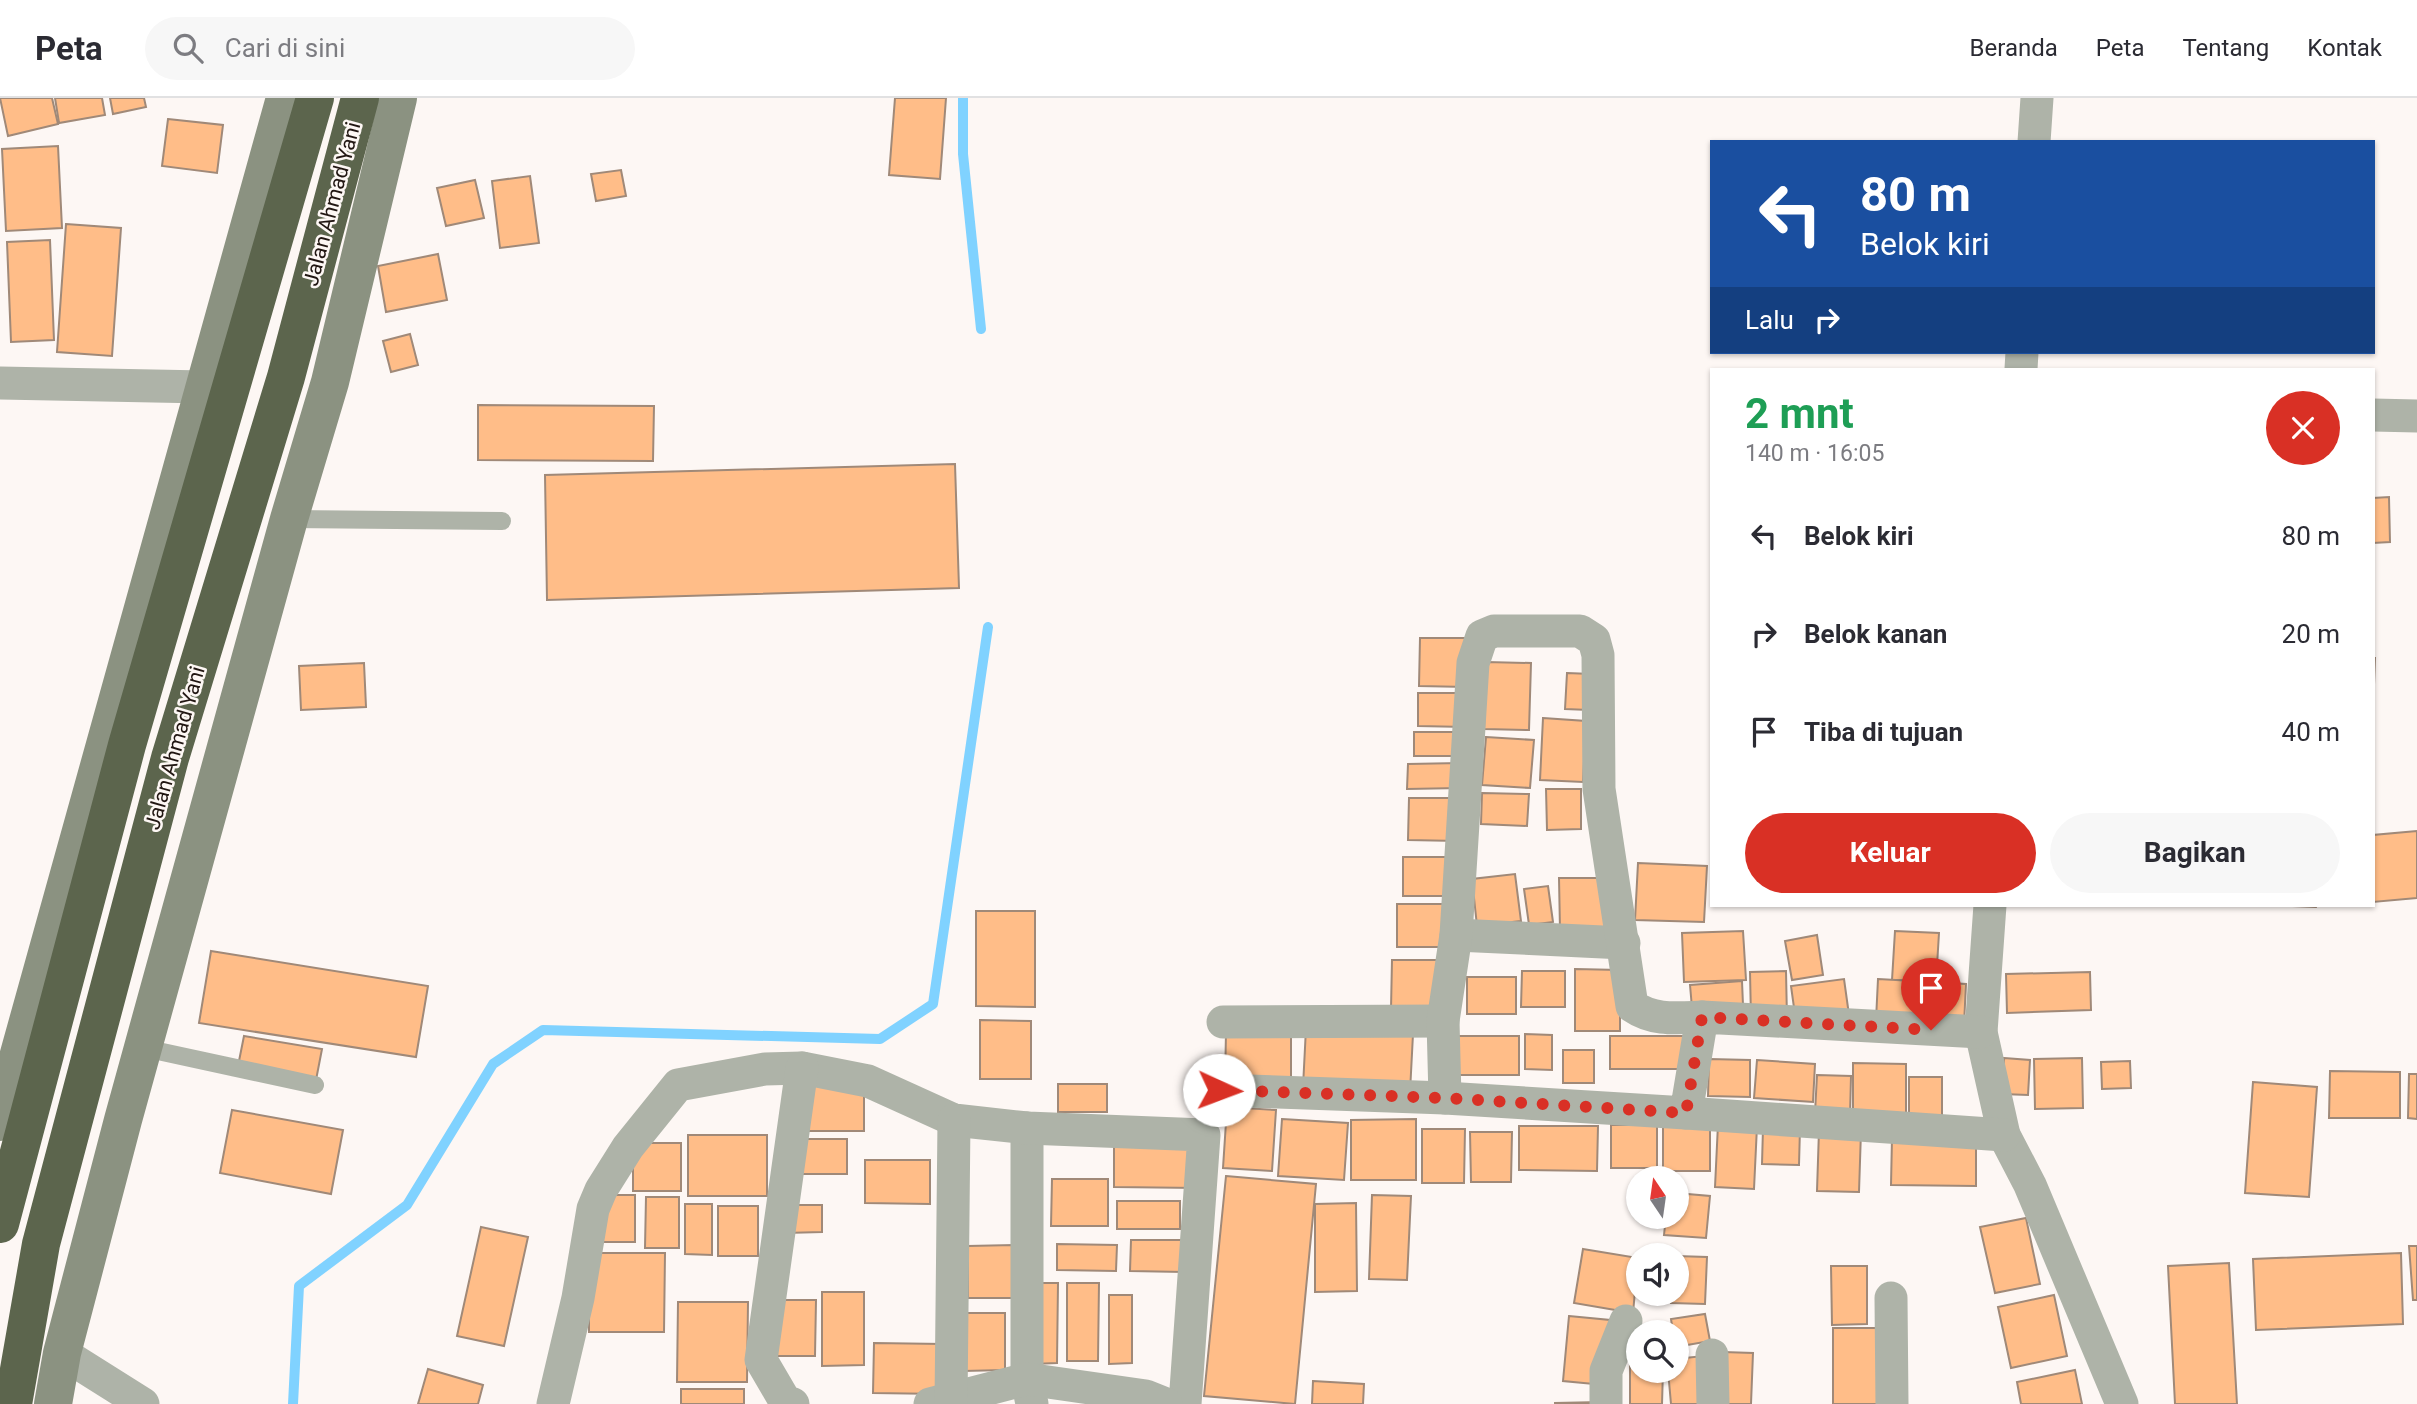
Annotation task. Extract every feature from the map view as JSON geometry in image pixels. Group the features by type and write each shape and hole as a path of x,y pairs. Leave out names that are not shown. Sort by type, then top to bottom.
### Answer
{"highway":[{"name":"Jalan Ahmad Yani","path":"13,1404 41,1244 170,758 286,377 360,98"},
{"name":"Jalan Ahmad Yani","path":"0,1224 299,104"},
{"path":"127,744 170,758"}],"street":[{"path":"53,1404 62,1353 144,1048 289,519 330,382 398,98"},
{"path":"2034,140 2037,98"},
{"path":"0,1122 205,387 299,104"},
{"path":"0,383 205,387"},
{"path":"2375,415 2417,416"},
{"path":"1445,1098 1443,1021 1456,934 1473,663 1482,636 1494,631 1580,631 1594,640 1598,655 1599,789 1632,1006 1645,1015 1661,1018 1702,1017 1982,1032"},
{"path":"1990,907 1982,1032 2004,1135 2030,1185 2122,1404"},
{"path":"1456,934 1624,943"},
{"path":"1686,1113 1702,1017"},
{"path":"1223,1022 1443,1021"},
{"path":"793,1404 785,1401 761,1360 802,1068"},
{"path":"553,1404 578,1298 593,1209 601,1190 628,1147 678,1086 765,1069 802,1068 868,1081 954,1120 1027,1128 1204,1135 1185,1404"},
{"path":"1219,1090 1445,1098 2004,1135"},
{"path":"954,1120 944,1402 1029,1391 1157,1402"},
{"path":"1027,1128 1029,1391"},
{"path":"1891,1298 1892,1404"},
{"path":"1606,1404 1606,1371 1626,1321"},
{"path":"62,1353 143,1404"},
{"path":"1712,1355 1713,1404"}],"lane":[{"path":"289,519 502,520"},
{"path":"144,1048 315,1085"}],"building":[{"path":"0,98 52,98 58,124 8,136"},
{"path":"55,98 102,98 105,115 59,123"},
{"path":"110,98 144,98 146,107 113,114"},
{"path":"895,98 946,98 940,179 889,175"},
{"path":"168,119 223,125 217,173 162,166"},
{"path":"58,146 62,228 6,231 2,149"},
{"path":"621,170 626,196 596,201 591,174"},
{"path":"530,176 539,243 500,248 492,181"},
{"path":"475,180 484,218 446,226 437,188"},
{"path":"66,224 121,228 112,356 57,352"},
{"path":"50,240 54,340 11,342 7,242"},
{"path":"438,254 447,300 386,312 378,266"},
{"path":"410,334 418,365 391,372 383,341"},
{"path":"478,405 654,406 653,461 478,460"},
{"path":"955,464 959,588 547,600 545,475"},
{"path":"2389,497 2390,542 2375,543 2375,498"},
{"path":"1420,638 1467,638 1467,687 1419,686"},
{"path":"1486,662 1531,663 1529,730 1484,729"},
{"path":"364,663 366,707 301,710 299,666"},
{"path":"1567,673 1591,674 1589,710 1565,709"},
{"path":"1418,693 1466,693 1466,727 1418,726"},
{"path":"1543,718 1586,721 1583,782 1540,780"},
{"path":"1414,732 1461,732 1461,756 1414,756"},
{"path":"1486,737 1534,740 1530,788 1482,785"},
{"path":"1460,763 1460,788 1407,789 1408,764"},
{"path":"1546,789 1581,789 1581,829 1547,830"},
{"path":"1482,793 1529,794 1527,826 1481,824"},
{"path":"1409,798 1459,798 1458,841 1408,840"},
{"path":"2417,831 2417,898 2375,902 2375,835"},
{"path":"1403,857 1453,857 1453,896 1403,896"},
{"path":"1638,863 1707,866 1704,922 1635,920"},
{"path":"1515,874 1521,921 1477,926 1472,879"},
{"path":"1559,878 1604,878 1605,930 1560,930"},
{"path":"1548,886 1553,922 1529,925 1524,889"},
{"path":"1397,904 1453,904 1453,947 1397,947"},
{"path":"976,911 1035,911 1035,1007 976,1006"},
{"path":"1743,931 1746,980 1684,982 1682,933"},
{"path":"1895,931 1939,933 1936,982 1892,980"},
{"path":"1817,935 1823,975 1792,980 1785,941"},
{"path":"211,951 428,986 416,1057 199,1023"},
{"path":"1392,960 1443,960 1442,1010 1391,1009"},
{"path":"1575,969 1620,970 1620,1031 1575,1031"},
{"path":"1522,971 1565,971 1565,1007 1521,1007"},
{"path":"1786,971 1787,1019 1751,1019 1750,972"},
{"path":"2090,972 2091,1010 2007,1013 2006,974"},
{"path":"1467,977 1516,977 1516,1014 1467,1014"},
{"path":"1844,979 1849,1015 1796,1022 1791,986"},
{"path":"1878,979 1966,984 1964,1024 1876,1020"},
{"path":"1742,981 1743,1005 1692,1008 1690,985"},
{"path":"980,1020 1031,1021 1031,1079 980,1079"},
{"path":"1306,1028 1413,1034 1410,1092 1303,1087"},
{"path":"1226,1032 1291,1032 1291,1083 1225,1083"},
{"path":"1525,1034 1552,1035 1552,1070 1525,1069"},
{"path":"244,1036 322,1049 316,1080 238,1066"},
{"path":"1456,1036 1519,1036 1519,1075 1456,1075"},
{"path":"1610,1036 1683,1036 1683,1069 1610,1069"},
{"path":"1563,1050 1594,1050 1594,1083 1563,1083"},
{"path":"2004,1058 2030,1060 2028,1095 2002,1094"},
{"path":"2082,1058 2083,1108 2035,1109 2034,1059"},
{"path":"1709,1059 1750,1060 1750,1097 1708,1096"},
{"path":"1757,1060 1815,1064 1813,1102 1754,1098"},
{"path":"2130,1061 2131,1088 2102,1089 2101,1062"},
{"path":"1853,1063 1906,1064 1906,1119 1853,1119"},
{"path":"2330,1071 2400,1072 2400,1118 2329,1118"},
{"path":"2409,1074 2417,1074 2417,1119 2408,1118"},
{"path":"1817,1075 1851,1076 1850,1115 1815,1113"},
{"path":"1909,1077 1942,1077 1942,1118 1909,1118"},
{"path":"803,1082 864,1082 864,1131 803,1131"},
{"path":"2253,1082 2317,1087 2309,1197 2245,1193"},
{"path":"1058,1084 1107,1084 1107,1112 1058,1112"},
{"path":"1227,1107 1276,1110 1272,1171 1223,1168"},
{"path":"232,1110 343,1130 331,1194 220,1173"},
{"path":"1282,1119 1348,1123 1344,1180 1278,1176"},
{"path":"1416,1119 1416,1180 1351,1180 1351,1120"},
{"path":"1718,1124 1757,1126 1754,1189 1715,1187"},
{"path":"1611,1125 1657,1125 1657,1166 1611,1168"},
{"path":"1519,1126 1598,1126 1597,1171 1519,1170"},
{"path":"1663,1127 1710,1127 1710,1171 1689,1171 1689,1166 1663,1166"},
{"path":"1763,1128 1800,1128 1799,1165 1762,1164"},
{"path":"1422,1129 1465,1129 1464,1183 1422,1183"},
{"path":"1819,1130 1861,1131 1859,1192 1817,1191"},
{"path":"1470,1132 1512,1132 1511,1182 1471,1182"},
{"path":"688,1135 767,1135 767,1196 688,1196"},
{"path":"1892,1138 1976,1139 1976,1186 1891,1185"},
{"path":"795,1139 847,1139 847,1174 795,1174"},
{"path":"1114,1142 1198,1142 1198,1188 1114,1187"},
{"path":"633,1143 681,1143 681,1191 633,1191"},
{"path":"865,1160 930,1160 930,1204 865,1203"},
{"path":"1226,1176 1316,1184 1295,1404 1204,1396"},
{"path":"1052,1179 1108,1179 1108,1226 1051,1226"},
{"path":"1689,1194 1710,1196 1706,1238 1664,1235 1665,1229 1689,1229"},
{"path":"602,1195 635,1195 635,1242 601,1242"},
{"path":"1372,1195 1411,1196 1407,1280 1369,1279"},
{"path":"646,1197 679,1197 679,1248 645,1248"},
{"path":"1117,1201 1180,1201 1180,1229 1117,1229"},
{"path":"1356,1203 1357,1291 1315,1292 1315,1204"},
{"path":"685,1204 712,1204 712,1255 685,1254"},
{"path":"785,1205 822,1205 822,1232 785,1233"},
{"path":"718,1206 758,1206 758,1256 718,1256"},
{"path":"2026,1218 2040,1284 1995,1293 1980,1227"},
{"path":"481,1227 528,1237 504,1346 457,1336"},
{"path":"1131,1240 1185,1240 1184,1272 1130,1271"},
{"path":"1057,1244 1117,1245 1116,1271 1057,1270"},
{"path":"1014,1245 1014,1298 968,1298 968,1246"},
{"path":"2409,1246 2417,1246 2417,1300 2413,1300"},
{"path":"1583,1249 1626,1256 1626,1306 1634,1306 1633,1313 1574,1303"},
{"path":"589,1253 665,1253 664,1332 589,1332"},
{"path":"2401,1253 2403,1324 2256,1330 2253,1259"},
{"path":"1689,1256 1707,1257 1705,1304 1689,1304"},
{"path":"2229,1263 2237,1404 2175,1404 2168,1266"},
{"path":"1831,1266 1867,1266 1867,1324 1832,1325"},
{"path":"1033,1283 1058,1283 1057,1363 1033,1364"},
{"path":"1067,1283 1099,1283 1098,1361 1067,1361"},
{"path":"822,1292 864,1292 864,1365 822,1366"},
{"path":"1109,1295 1132,1295 1132,1363 1109,1364"},
{"path":"2054,1295 2067,1356 2011,1368 1998,1307"},
{"path":"771,1300 816,1300 815,1356 771,1356"},
{"path":"678,1302 748,1302 747,1382 677,1382"},
{"path":"963,1313 1005,1313 1005,1370 963,1371"},
{"path":"1705,1314 1710,1341 1689,1345 1689,1320 1671,1319"},
{"path":"1569,1316 1610,1320 1604,1385 1563,1381"},
{"path":"1833,1328 1880,1328 1880,1404 1833,1404"},
{"path":"874,1343 943,1344 942,1394 873,1393"},
{"path":"1723,1352 1753,1353 1751,1404 1722,1404"},
{"path":"1703,1356 1708,1404 1671,1404 1669,1383 1689,1383 1689,1358"},
{"path":"428,1369 483,1385 478,1404 418,1404"},
{"path":"2075,1370 2082,1404 2021,1404 2017,1382"},
{"path":"1313,1381 1364,1384 1363,1404 1312,1404"},
{"path":"1630,1383 1663,1383 1662,1404 1630,1404"},
{"path":"681,1389 744,1389 744,1404 681,1404"},
{"path":"1555,1403 1601,1404 1555,1404"}],"waterway":[{"path":"963,98 963,154 981,329"},
{"path":"293,1404 299,1286 407,1205 493,1064 543,1030 880,1039 933,1004 988,627"}],"route":[{"path":"1219,1090 1445,1098 1686,1113 1702,1017 1931,1030"}]}
